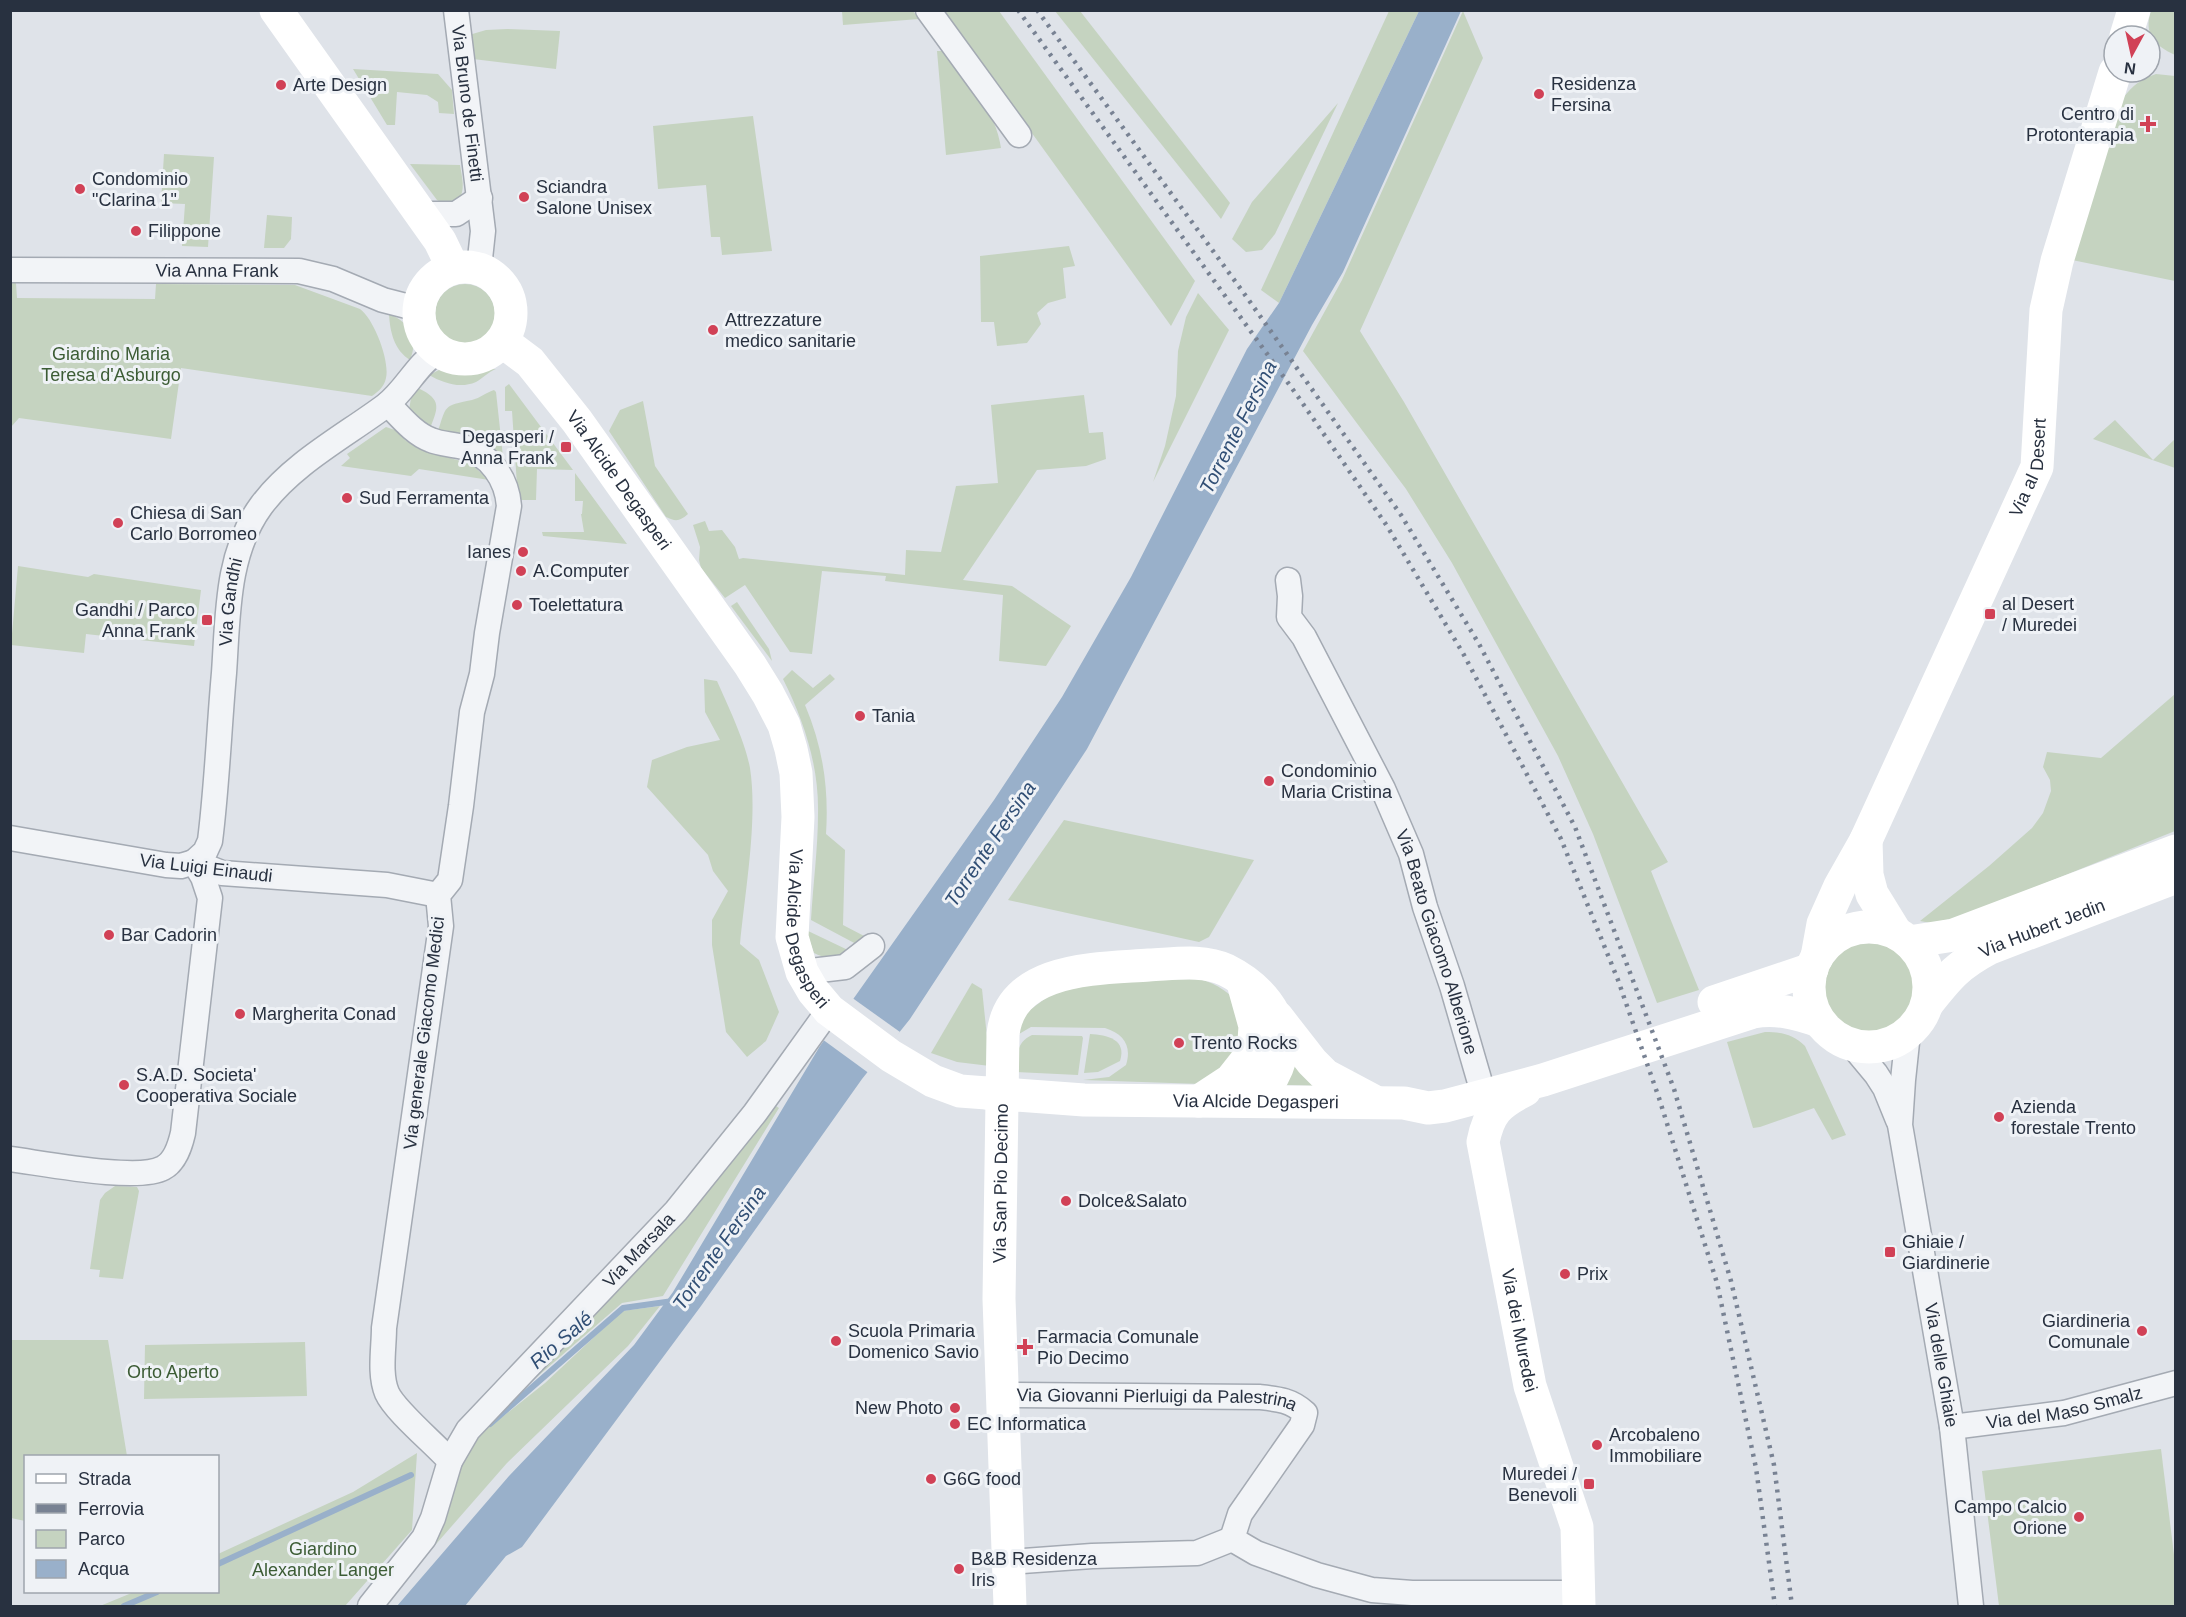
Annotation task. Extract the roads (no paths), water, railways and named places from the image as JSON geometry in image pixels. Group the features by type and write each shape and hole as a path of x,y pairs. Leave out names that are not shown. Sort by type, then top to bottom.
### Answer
{"street":[{"path":"276,10 440,241 466,268 498,280 509,298 511,320 502,341 488,353 469,359 450,357 438,351 429,342 422,329 418,309 421,297 431,280 441,273 466,268"},
{"name":"Via Bruno de Finetti","path":"456,10 483,231 466,268"},
{"path":"928,10 1020,135"},
{"name":"Via al Desert","path":"1814,963 1823,924 1840,886 1866,840 2037,467 2046,310 2057,261 2111,84"},
{"name":"Via Bruno de Finetti","path":"420,214 456,214 480,198"},
{"name":"Via Anna Frank","path":"10,270 299,271 333,279 383,300 418,309"},
{"name":"Via Alcide Degasperi","path":"502,341 530,362 577,422 750,665 784,725 791,749 798,793 792,938 802,972 813,991 833,1013 886,1052 933,1082 960,1091 1084,1100 1390,1103 1428,1108 1445,1106 1543,1080 1753,1012 1770,1009 1783,1010 1819,1021"},
{"name":"Via Gandhi","path":"194,862 205,852 210,841 231,580 245,535 261,507 281,484 310,459 388,404 429,357 438,351"},
{"name":"Via generale Giacomo Medici","path":"388,404 416,431 430,440 466,448 483,456 503,479 508,493 509,506 482,674 472,712 450,880 438,895 441,926 384,1328 383,1365 387,1391 394,1403 450,1461"},
{"name":"Via Beato Giacomo Alberione","path":"1288,580 1289,617 1304,637 1383,789 1412,854 1425,907 1452,986 1479,1079"},
{"name":"Via Luigi Einaudi","path":"10,838 166,865 181,866 194,862 222,873 387,885 438,895"},
{"name":"Via al Desert","path":"1866,840 1867,875 1872,894 1902,938"},
{"name":"Via Hubert Jedin","path":"1902,938 1954,935 2175,851"},
{"path":"10,1159 137,1174 150,1173 164,1168 173,1158 179,1148 183,1133 210,898 203,877 194,862"},
{"name":"Via Hubert Jedin","path":"1927,1004 1954,971 1970,958 1990,948 2175,877"},
{"path":"1881,928 1902,938 1920,955 1927,971 1930,987 1927,1004 1920,1020 1908,1033 1894,1042 1877,1047 1864,1047 1838,1039 1819,1021 1812,1008 1809,982 1814,963 1832,940 1852,929 1881,928"},
{"path":"802,972 845,967 872,946"},
{"name":"Via San Pio Decimo","path":"1010,1606 999,1288 1004,1023 1013,1004 1020,997 1059,975 1085,969 1201,963 1225,969 1258,992 1277,1017 1282,1032 1279,1063 1272,1079 1247,1101"},
{"name":"Via Alcide Degasperi","path":"1390,1103 1426,1090 1479,1079 1814,963"},
{"path":"1199,1101 1231,1080 1246,1061 1254,1041 1255,1026 1242,981"},
{"name":"Via Marsala","path":"370,1606 424,1538 433,1518 450,1461 462,1439 676,1211 833,1013"},
{"path":"1277,1017 1325,1075 1390,1103"},
{"name":"Via delle Ghiaie","path":"1900,1125 1908,1033"},
{"name":"Via delle Ghiaie","path":"1851,1044 1885,1088 1900,1125 1952,1427 1971,1606"},
{"name":"Via dei Muredei","path":"1543,1080 1503,1102 1493,1112 1487,1123 1483,1142 1530,1386 1577,1527 1580,1600"},
{"name":"Via del Maso Smalz","path":"1952,1427 2064,1413 2175,1383"},
{"name":"Via Giovanni Pierluigi da Palestrina","path":"1003,1395 1259,1397 1279,1399 1295,1404 1305,1413 1302,1425 1240,1514 1232,1539"},
{"path":"1009,1562 1092,1556 1197,1553 1232,1539 1256,1553 1317,1575 1372,1590 1580,1600"}],"water":[{"name":"Torrente Fersina","path":"1419,11 1461,11 1343,272 1312,325 1087,749 910,1019 862,1079 701,1306 522,1547 506,1556 465,1606 397,1606 509,1476 634,1345 673,1292 820,1046 994,800 1062,697 1131,577 1247,349 1279,303"}],"waterway":[{"name":"Rio Salé","path":"490,1424 623,1308 673,1301"},
{"name":"Rio Salé","path":"219,1564 411,1475"},
{"name":"Rio Salé","path":"124,1606 155,1593"}],"railway":[{"path":"1018,10 1299,398 1387,526 1464,655 1561,839 1618,980 1659,1098 1717,1283 1756,1468 1775,1606"},
{"path":"1037,10 1243,292 1401,515 1479,644 1575,827 1674,1089 1731,1281 1774,1465 1792,1606"}],"place":[{"name":"Arte Design","path":"281,85"},
{"name":"Residenza Fersina","path":"1539,94"},
{"name":"Centro di Protonterapia","path":"2148,124"},
{"name":"Condominio \"Clarina 1\"","path":"80,189"},
{"name":"Sciandra Salone Unisex","path":"524,197"},
{"name":"Filippone","path":"136,231"},
{"name":"Attrezzature medico sanitarie","path":"713,330"},
{"name":"Degasperi / Anna Frank","path":"566,447"},
{"name":"Sud Ferramenta","path":"347,498"},
{"name":"Chiesa di San Carlo Borromeo","path":"118,523"},
{"name":"Ianes","path":"523,552"},
{"name":"A.Computer","path":"521,571"},
{"name":"Toelettatura","path":"517,605"},
{"name":"al Desert / Muredei","path":"1990,614"},
{"name":"Gandhi / Parco Anna Frank","path":"207,620"},
{"name":"Tania","path":"860,716"},
{"name":"Condominio Maria Cristina","path":"1269,781"},
{"name":"Bar Cadorin","path":"109,935"},
{"name":"Margherita Conad","path":"240,1014"},
{"name":"Trento Rocks","path":"1179,1043"},
{"name":"S.A.D. Societa' Cooperativa Sociale","path":"124,1085"},
{"name":"Azienda forestale Trento","path":"1999,1117"},
{"name":"Dolce&Salato","path":"1066,1201"},
{"name":"Ghiaie / Giardinerie","path":"1890,1252"},
{"name":"Prix","path":"1565,1274"},
{"name":"Giardineria Comunale","path":"2142,1331"},
{"name":"Scuola Primaria Domenico Savio","path":"836,1341"},
{"name":"Farmacia Comunale Pio Decimo","path":"1025,1347"},
{"name":"New Photo","path":"955,1408"},
{"name":"EC Informatica","path":"955,1424"},
{"name":"Arcobaleno Immobiliare","path":"1597,1445"},
{"name":"G6G food","path":"931,1479"},
{"name":"Muredei / Benevoli","path":"1589,1484"},
{"name":"Campo Calcio Orione","path":"2079,1517"},
{"name":"B&B Residenza Iris","path":"959,1569"}],"park label":[{"name":"Giardino Maria Teresa d'Asburgo","path":"111,364"},
{"name":"Orto Aperto","path":"173,1372"},
{"name":"Giardino Alexander Langer","path":"323,1559"}]}
